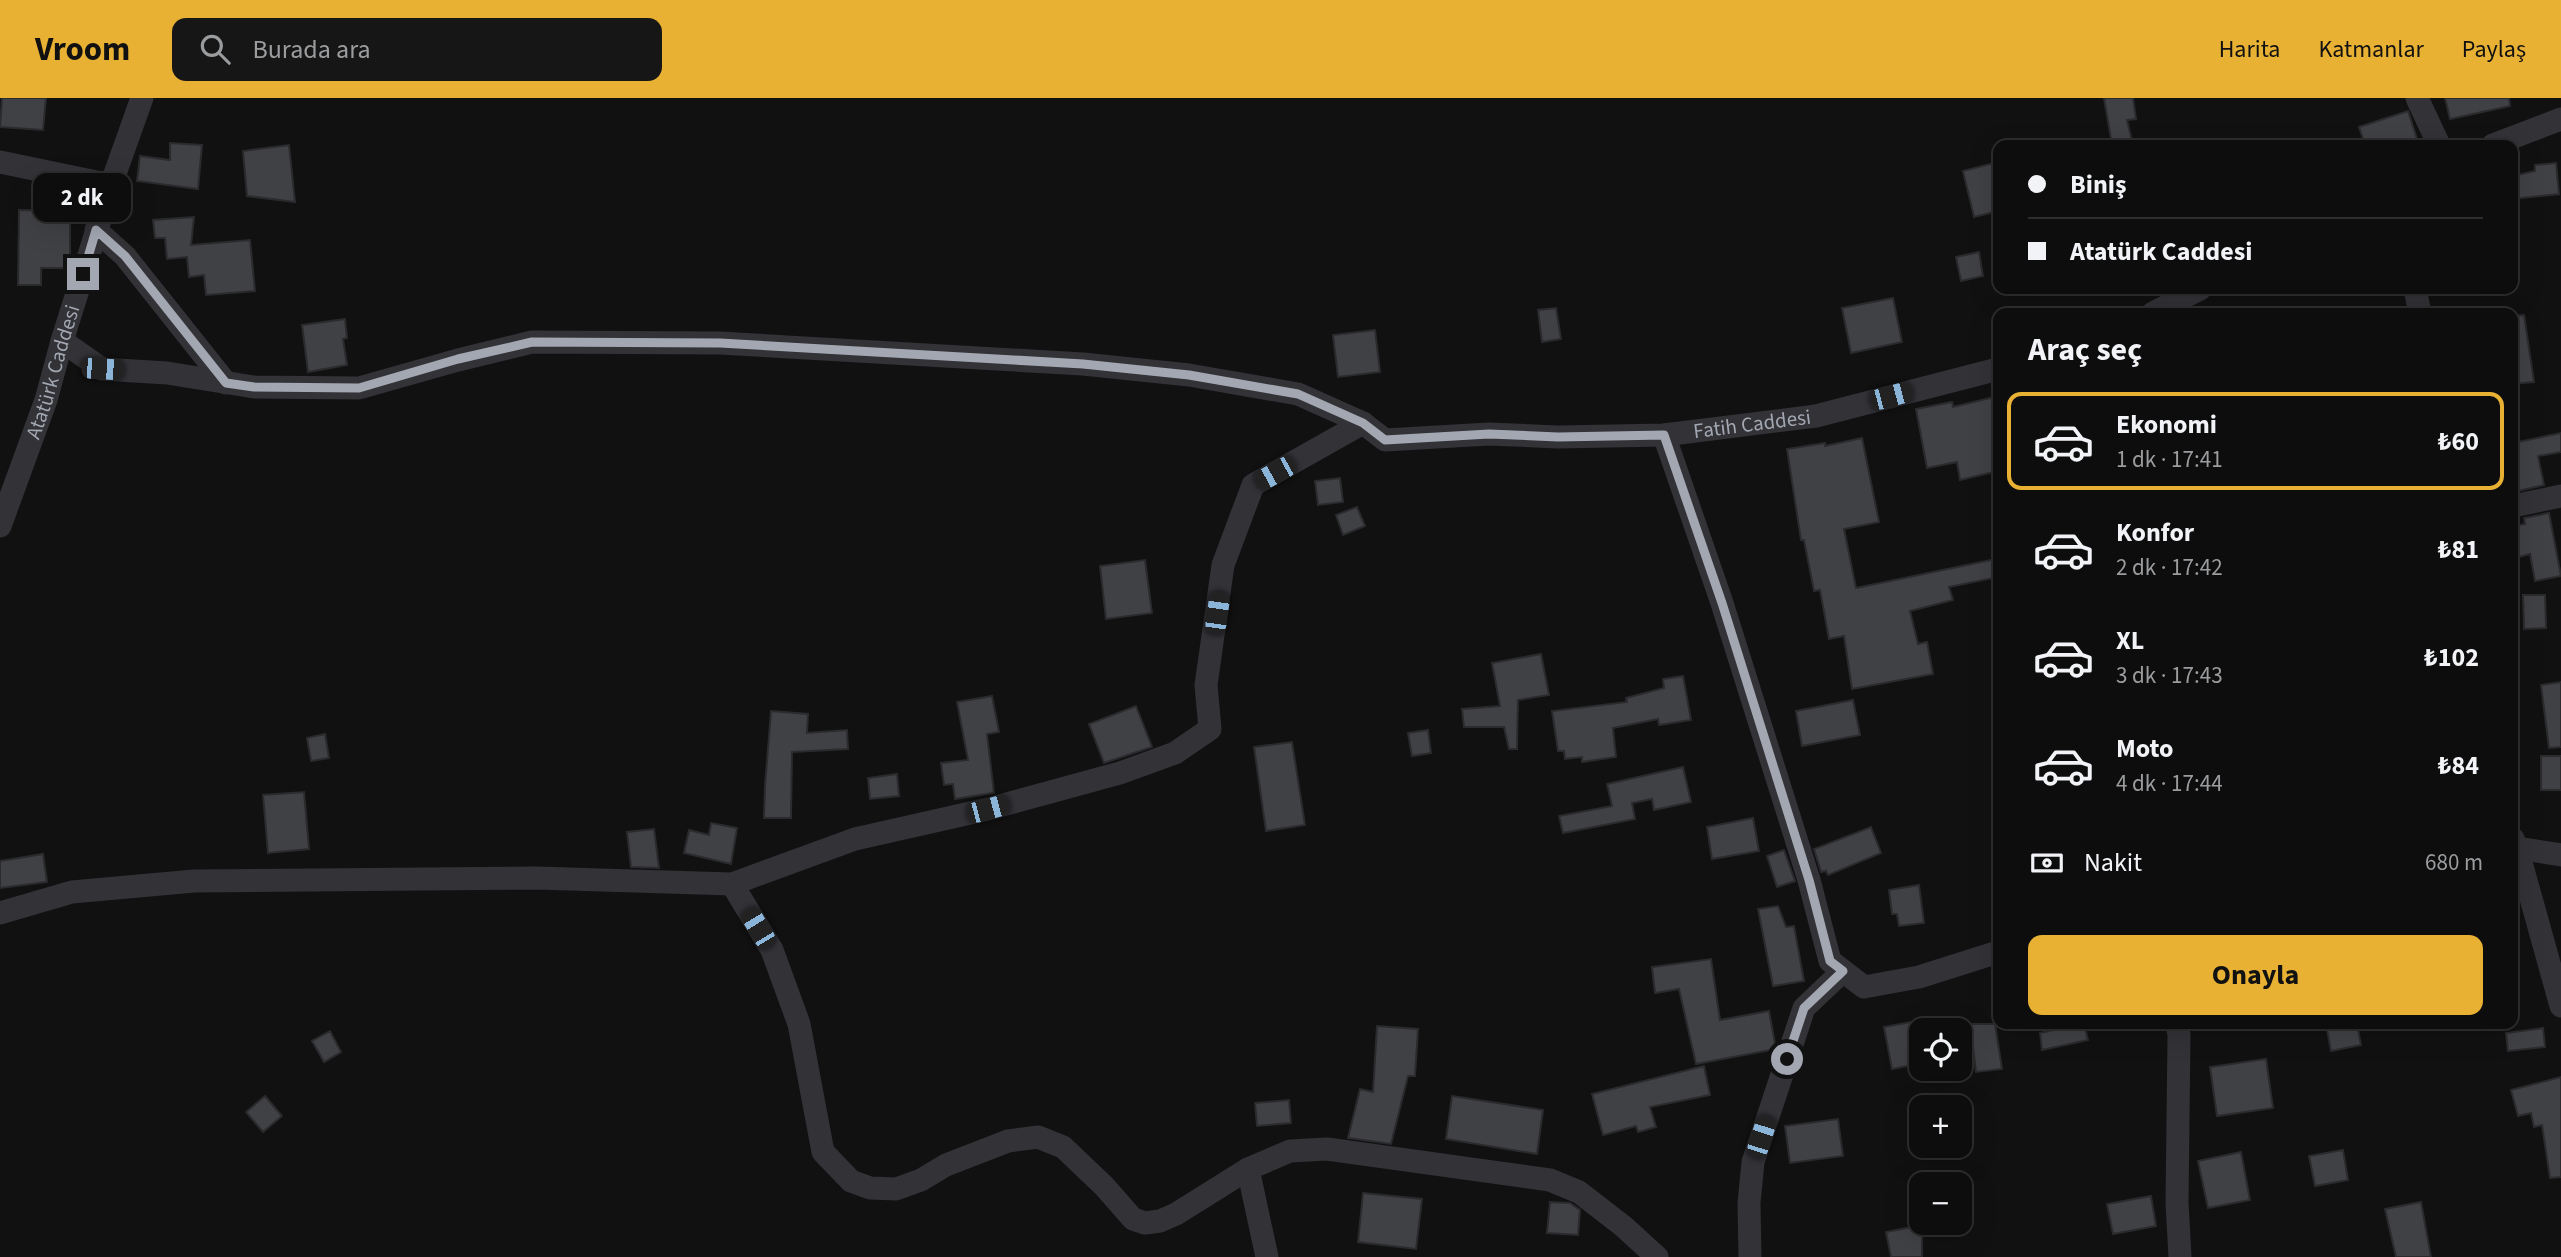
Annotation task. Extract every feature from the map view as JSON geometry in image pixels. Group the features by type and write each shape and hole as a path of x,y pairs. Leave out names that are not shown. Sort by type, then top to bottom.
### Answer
{"street":[{"name":"Atatürk Caddesi","path":"0,526 46,400 96,230 142,98"},
{"path":"2417,98 2437,140"},
{"path":"2506,140 2561,119"},
{"path":"0,162 111,185"},
{"path":"96,230 125,256 226,383"},
{"path":"2163,308 2190,294"},
{"name":"Fatih Caddesi","path":"62,341 102,369 167,373 254,387 359,388 458,359 532,342 720,343 1083,364 1189,375 1298,394 1363,423 1385,440 1489,434 1558,437 1664,435 1816,416 1993,370"},
{"path":"0,913 72,892 194,881 536,878 732,884 855,839 988,809 1120,773 1175,753 1210,729 1206,685 1223,565 1253,485 1363,423"},
{"path":"1664,435 1722,603 1809,880 1830,961 1864,987 1919,977 1993,954"},
{"path":"2518,505 2561,496"},
{"path":"2518,845 2561,855"},
{"path":"2518,855 2561,1006"},
{"path":"732,884 772,950 799,1024 823,1152 851,1181 870,1188 896,1189 921,1180 946,1165 1008,1141 1038,1137 1063,1147 1104,1186 1133,1219 1145,1223 1160,1221 1176,1214 1248,1169 1290,1151 1326,1149 1550,1180 1579,1192 1657,1257"},
{"path":"1751,1257 1749,1203 1753,1162 1804,1008 1843,971"},
{"path":"2178,1029 2180,1257"},
{"path":"1248,1169 1267,1257"}],"building":[{"path":"2,98 46,98 43,130 0,127"},
{"path":"2104,98 2133,98 2136,119 2127,120 2132,140 2111,140"},
{"path":"2445,98 2509,98 2510,106 2450,119"},
{"path":"2408,111 2417,140 2363,140 2359,127"},
{"path":"170,143 202,145 198,189 137,181 140,156 170,160"},
{"path":"289,145 295,202 247,196 243,151"},
{"path":"1993,163 1993,212 1974,217 1963,171"},
{"path":"2556,163 2559,194 2518,198 2518,175 2535,171 2535,165"},
{"path":"19,210 70,211 70,268 41,268 41,285 18,285"},
{"path":"194,217 191,245 250,240 255,291 206,295 204,275 189,277 187,257 167,259 165,238 155,238 153,220"},
{"path":"1979,252 1983,276 1961,281 1956,257"},
{"path":"1893,298 1902,342 1851,353 1842,308"},
{"path":"1556,308 1561,339 1542,342 1538,310"},
{"path":"2524,315 2534,382 2518,384 2518,316"},
{"path":"345,319 347,338 343,339 347,365 308,372 302,325"},
{"path":"1375,330 1380,372 1338,377 1333,335"},
{"path":"1993,397 1993,472 1960,480 1957,462 1927,468 1916,409 1952,402 1953,407"},
{"path":"2561,433 2561,452 2538,456 2544,485 2518,491 2518,442"},
{"path":"1862,438 1879,522 1844,529 1856,588 1993,560 1993,578 1949,587 1953,600 1910,611 1918,644 1927,642 1933,674 1852,689 1844,636 1829,639 1820,590 1814,591 1804,540 1801,540 1787,449 1825,443 1825,446"},
{"path":"1340,478 1343,502 1318,505 1315,481"},
{"path":"1357,507 1365,526 1343,535 1336,515"},
{"path":"2549,513 2561,576 2535,581 2530,554 2519,557 2518,525 2525,524 2524,518"},
{"path":"1145,560 1152,613 1106,619 1100,566"},
{"path":"2523,595 2545,595 2546,628 2524,629"},
{"path":"1541,654 1549,695 1518,700 1517,749 1509,749 1504,727 1464,727 1462,709 1500,706 1492,663"},
{"path":"1683,676 1691,720 1659,725 1658,719 1613,728 1616,757 1582,762 1582,757 1565,759 1564,751 1558,751 1552,711 1627,702 1626,698 1664,688 1663,679"},
{"path":"2561,682 2561,747 2549,748 2541,685"},
{"path":"992,696 999,732 987,734 994,793 955,799 953,784 944,785 941,763 968,760 957,702"},
{"path":"1853,700 1860,735 1802,746 1796,711"},
{"path":"1136,706 1152,747 1104,763 1089,724"},
{"path":"771,711 808,714 807,733 847,730 848,749 792,752 791,818 764,818"},
{"path":"1428,730 1431,753 1412,756 1408,733"},
{"path":"325,734 329,758 311,761 307,738"},
{"path":"1292,742 1305,825 1266,831 1254,747"},
{"path":"2541,756 2561,756 2561,790 2541,790"},
{"path":"1683,767 1691,802 1654,810 1652,799 1632,803 1635,819 1563,833 1559,816 1612,806 1607,784"},
{"path":"897,774 899,796 870,799 868,778"},
{"path":"304,792 309,849 268,853 263,795"},
{"path":"1753,818 1759,851 1712,859 1707,827"},
{"path":"711,823 737,828 731,864 684,853 689,830 709,835"},
{"path":"1871,827 1881,853 1828,875 1826,871 1821,872 1814,849"},
{"path":"654,829 659,868 631,867 627,832"},
{"path":"1784,850 1795,881 1777,887 1767,856"},
{"path":"43,854 47,882 0,888 0,861"},
{"path":"1919,885 1924,923 1899,926 1897,914 1892,914 1889,890"},
{"path":"1778,906 1786,927 1794,926 1804,981 1773,986 1758,909"},
{"path":"1711,959 1720,1020 1769,1011 1776,1049 1696,1064 1679,989 1655,993 1652,967"},
{"path":"1909,1022 1909,1066 1892,1069 1884,1027"},
{"path":"1972,1024 1993,1024 2002,1069 1976,1072"},
{"path":"1377,1026 1418,1029 1415,1076 1408,1076 1391,1144 1348,1138 1360,1089 1373,1092"},
{"path":"2543,1028 2545,1047 2508,1051 2506,1033"},
{"path":"2057,1029 2085,1029 2088,1040 2042,1050 2040,1033"},
{"path":"2327,1029 2358,1029 2361,1045 2331,1051"},
{"path":"330,1031 341,1052 324,1062 312,1041"},
{"path":"2266,1059 2273,1108 2217,1116 2210,1067"},
{"path":"1704,1066 1710,1095 1650,1107 1656,1127 1638,1132 1636,1126 1603,1135 1592,1094"},
{"path":"2561,1077 2561,1177 2550,1178 2542,1125 2534,1127 2531,1113 2518,1116 2511,1090"},
{"path":"265,1096 282,1116 263,1132 246,1112"},
{"path":"1452,1096 1543,1110 1537,1154 1446,1139"},
{"path":"1289,1100 1291,1123 1257,1126 1255,1103"},
{"path":"1838,1119 1843,1156 1790,1163 1785,1126"},
{"path":"2343,1150 2348,1180 2315,1186 2309,1156"},
{"path":"2241,1152 2250,1200 2208,1208 2198,1161"},
{"path":"1363,1193 1422,1199 1416,1249 1358,1242"},
{"path":"2151,1196 2156,1226 2113,1234 2107,1204"},
{"path":"1550,1202 1570,1203 1580,1210 1578,1235 1547,1233"},
{"path":"2421,1202 2431,1257 2396,1257 2385,1209"},
{"path":"1909,1228 1909,1235 1922,1235 1922,1257 1891,1257 1886,1232"}],"route":[{"path":"83,274 96,230 125,256 226,383 254,387 359,388 458,359 532,342 720,343 1083,364 1189,375 1298,394 1363,423 1385,440 1489,434 1558,437 1664,435 1722,603 1809,880 1830,961 1843,971 1804,1008 1787,1059"}]}
